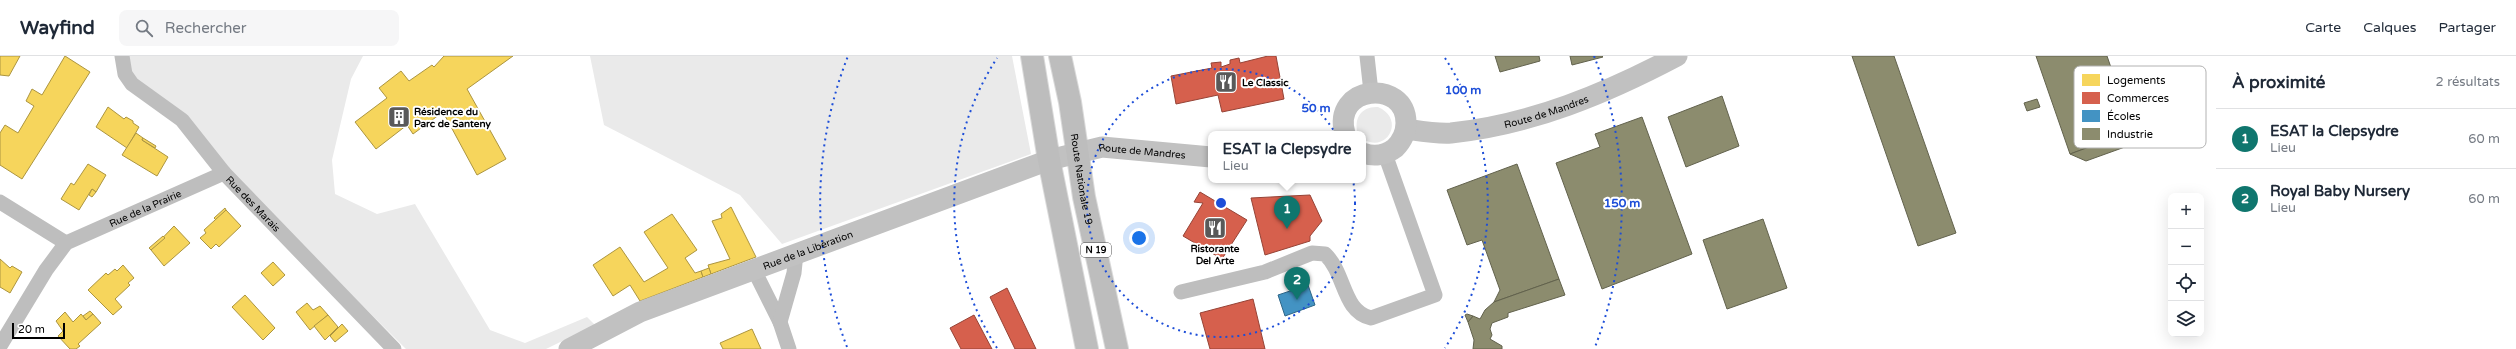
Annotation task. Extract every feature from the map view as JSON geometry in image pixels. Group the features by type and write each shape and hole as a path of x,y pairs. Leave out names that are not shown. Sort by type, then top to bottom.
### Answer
{"main road":[{"name":"N 19","path":"1032,56 1049,160 1087,349"},
{"name":"Route Nationale 19","path":"1060,56 1084,197 1117,349"}],"street":[{"name":"Rue des Marais","path":"122,56 125,74 132,84 182,120 224,173 394,349"},
{"path":"1366,56 1371,92"},
{"name":"Route de Mandres","path":"1406,129 1450,133 1518,120 1574,104 1634,79 1677,56"},
{"path":"1345,131 1343,118 1353,101 1371,92 1380,93 1397,102 1406,119 1406,129 1399,144 1385,154 1376,155 1366,153"},
{"name":"Route de Mandres","path":"1049,160 1077,151 1102,147 1208,156"},
{"path":"1181,292 1265,272 1312,253 1325,254 1334,263 1353,308 1360,315 1371,318 1435,295 1385,154"},
{"name":"Rue de la Libération","path":"569,349 640,312 1049,160"},
{"name":"Rue de la Prairie","path":"0,346 46,270 66,243 224,173"},
{"path":"0,202 66,243"},
{"path":"780,322 794,273 796,254"},
{"path":"754,270 780,322 789,349"}],"shaded area":[{"path":"126,56 363,56 351,79 332,160 335,194 377,214 415,204 490,330 525,343 587,317 595,325 546,349 406,349 129,74"},
{"path":"590,56 1012,56 1031,154 782,244 740,195 604,125"},
{"path":"1372,107 1378,107 1386,112 1391,119 1392,126 1390,133 1386,139 1379,142 1366,140 1366,131 1358,131 1357,123 1360,114"}],"building: Logements":[{"path":"0,56 20,56 9,76 0,75"},
{"path":"65,56 90,72 22,179 0,165 0,133 5,125 18,133 34,106 26,101 32,89 42,95"},
{"name":"Résidence du Parc de Santeny","path":"444,56 513,56 467,89 506,159 477,175 443,112 413,134 407,125 376,149 355,122 387,98 379,88 401,71 409,81 432,65 434,67"},
{"path":"108,107 124,119 126,117 133,121 133,123 139,127 127,148 96,127"},
{"path":"136,133 143,138 142,140 168,157 157,176 122,155"},
{"path":"143,138 156,146 155,148 142,140"},
{"path":"88,164 106,175 96,192 92,189 79,210 61,199 71,183 74,185"},
{"path":"92,189 96,192 92,197 89,195"},
{"path":"731,207 756,257 711,274 708,265 730,259 712,221 722,218 721,214"},
{"path":"225,208 226,210 216,220 214,218"},
{"path":"226,210 241,226 219,247 216,244 211,249 200,238 206,233 204,230"},
{"path":"672,214 697,250 685,258 695,273 701,271 703,277 640,301 630,285 613,296 593,265 620,247 644,282 668,268 644,232"},
{"path":"174,226 190,243 164,266 151,250"},
{"path":"163,236 165,238 151,250 149,248"},
{"path":"0,259 10,268 12,266 22,272 10,293 0,287"},
{"path":"273,262 285,275 273,286 261,273"},
{"path":"123,265 134,278 128,283 130,285 115,299 122,307 113,315 88,290 106,273 108,275 115,269 117,271"},
{"path":"709,268 711,274 703,277 701,271"},
{"path":"245,295 275,328 263,340 232,307"},
{"path":"307,303 313,310 320,306 328,315 310,330 296,312"},
{"path":"90,311 93,314 86,320 83,316"},
{"path":"65,312 73,322 81,314 86,320 93,314 101,323 78,344 80,346 76,349 70,349 58,336 63,331 56,321"},
{"path":"328,315 338,327 325,340 314,326"},
{"path":"342,324 348,331 335,342 330,336"},
{"path":"752,329 761,349 723,349 720,343"}],"building: Commerces":[{"name":"Le Classic","path":"1268,56 1276,56 1284,99 1222,112 1218,95 1176,104 1171,76 1212,68 1211,63 1221,62 1221,67 1230,64 1230,60 1239,58 1240,63"},
{"name":"Ristorante Del Arte","path":"1200,192 1247,220 1222,259 1183,236 1203,203 1194,202"},
{"path":"1310,195 1322,221 1310,236 1310,241 1265,255 1251,198"},
{"path":"1007,288 1036,349 1015,349 990,297"},
{"path":"1253,299 1265,349 1210,349 1200,313"},
{"path":"974,315 992,349 961,349 950,328"}],"building: Écoles":[{"path":"1308,285 1315,305 1285,316 1278,295"}],"building: Industrie":[{"path":"1495,56 1539,56 1540,61 1500,72"},
{"path":"1570,56 1602,56 1603,57 1572,65"},
{"path":"1852,56 1894,56 1956,233 1918,246"},
{"path":"2036,56 2107,56 2110,66 2074,66 2074,148 2086,148 2070,154"},
{"path":"1722,96 1739,146 1686,167 1668,117"},
{"path":"2037,99 2040,107 2027,111 2024,103"},
{"path":"1642,117 1692,254 1602,289 1556,163 1600,147 1595,134"},
{"path":"2086,148 2122,148 2086,161 2070,154"},
{"path":"1517,164 1559,279 1494,302 1500,290 1482,240 1467,245 1447,190"},
{"path":"1763,219 1787,288 1727,309 1703,240"},
{"path":"1559,279 1565,295 1508,313 1508,317 1492,323 1490,329 1492,335 1490,339 1502,346 1502,349 1473,349 1474,340 1468,322 1473,316 1480,319 1485,310 1494,302"},
{"path":"1467,314 1473,316 1468,322 1465,315"}],"place":[{"name":"Le Classic","path":"1226,82"},
{"name":"Résidence du Parc de Santeny","path":"399,117"},
{"name":"Ristorante Del Arte","path":"1215,228"},
{"name":"ESAT la Clepsydre","path":"1287,229"},
{"name":"Royal Baby Nursery","path":"1297,300"}]}
